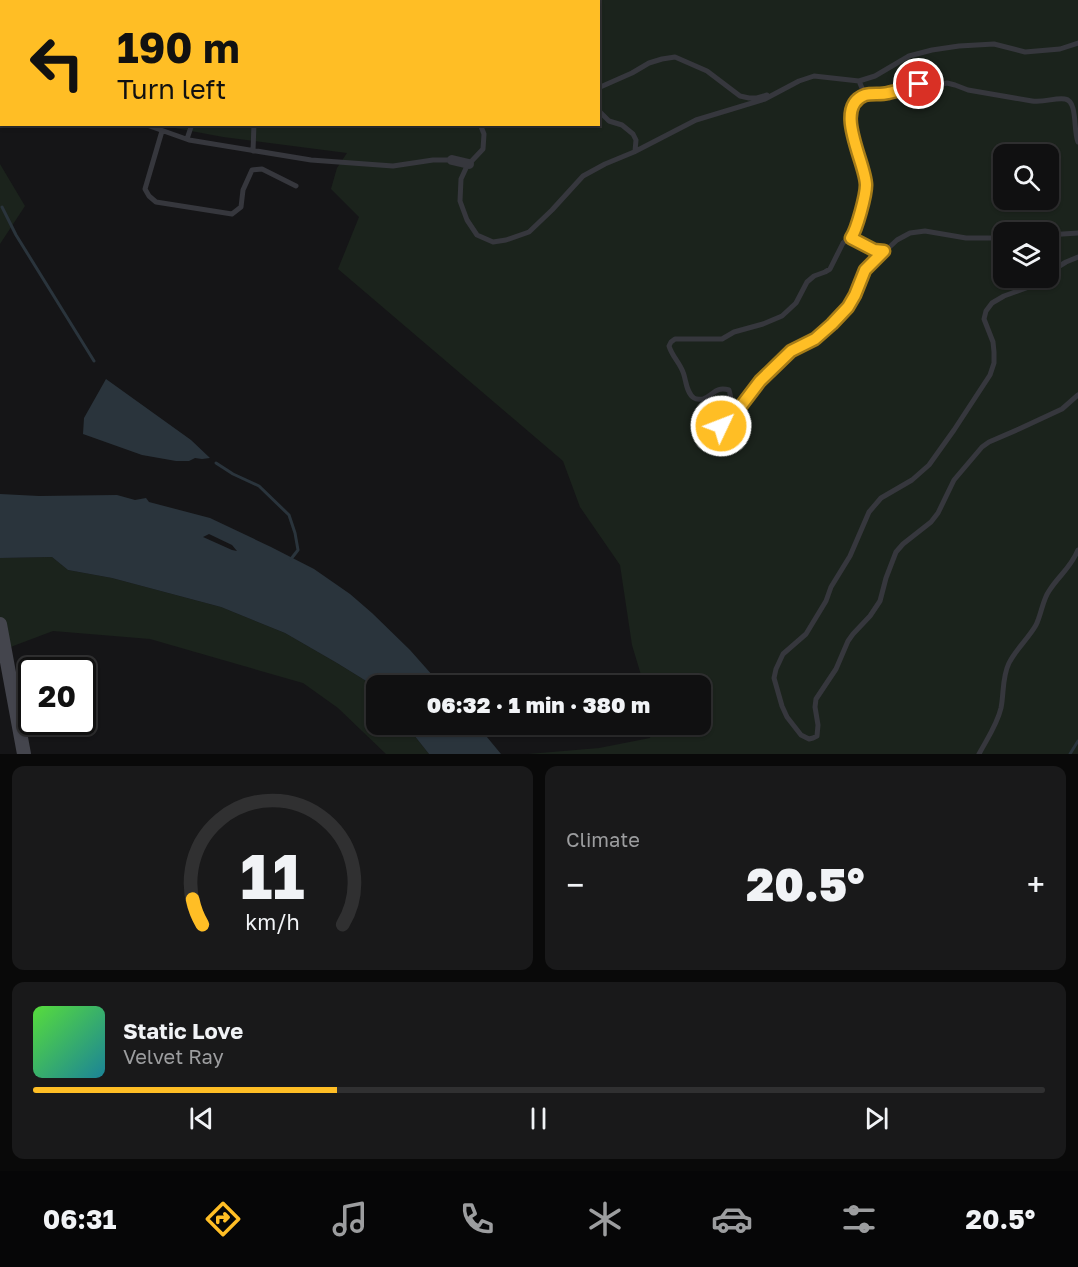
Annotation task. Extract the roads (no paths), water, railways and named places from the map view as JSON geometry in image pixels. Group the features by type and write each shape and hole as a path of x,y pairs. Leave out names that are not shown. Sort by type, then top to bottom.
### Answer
{"street":[{"path":"452,160 469,164"},
{"path":"0,624 6,679 24,754"}],"lane":[{"path":"481,126 484,134 483,149 469,164 461,179 460,201 467,220 477,235 493,242 529,232 583,176 605,164 696,120 765,99 799,81 814,76 859,81 875,76 909,56 932,50 994,44 1025,52 1060,49 1078,44"},
{"path":"600,87 632,74 649,63 675,57 707,71 740,96 757,98 788,87"},
{"path":"859,81 865,95"},
{"path":"993,238 966,238 925,231 910,232 897,240 865,270 848,307 832,324 815,339 791,351 745,399 730,429 721,426 720,421 722,412 731,398 729,390 723,388 700,400 694,398 689,392 684,373 671,352 669,346 675,339 722,339 734,332 782,316 796,303 807,282 830,269 843,243 851,238 857,226 866,186 850,124 853,105 865,95 886,94 919,84 947,83 968,90 1032,101 1063,98 1069,100 1073,105 1078,142"},
{"path":"600,112 609,121 622,125 633,134 636,140 635,151"},
{"path":"149,126 187,139 311,160 393,166 433,160 452,160"},
{"path":"187,139 191,126"},
{"path":"254,126 254,151"},
{"path":"162,131 145,189 156,202 232,214 241,207 243,190 252,170 262,169 296,186"},
{"path":"1059,235 1078,234"},
{"path":"851,238 874,250 884,251"},
{"path":"1059,266 1078,257"},
{"path":"1026,288 1004,296 992,303 986,311 984,320 993,342 994,352 994,363 990,375 929,465 912,480 876,503 862,525 850,556 831,587 826,602 806,634 783,654 774,678 787,717 801,735 809,739 817,736 816,699 836,669 848,641 880,602 896,552 931,522 938,513 954,480 988,442 1062,409 1078,394"},
{"path":"980,754 998,718 1008,665 1016,650 1035,627 1047,592 1067,570 1078,550"}],"waterway":[{"path":"2,207 16,235 94,361"},
{"path":"216,463 259,486 289,515 298,550 291,559"},
{"path":"1070,754 1078,741"}]}
